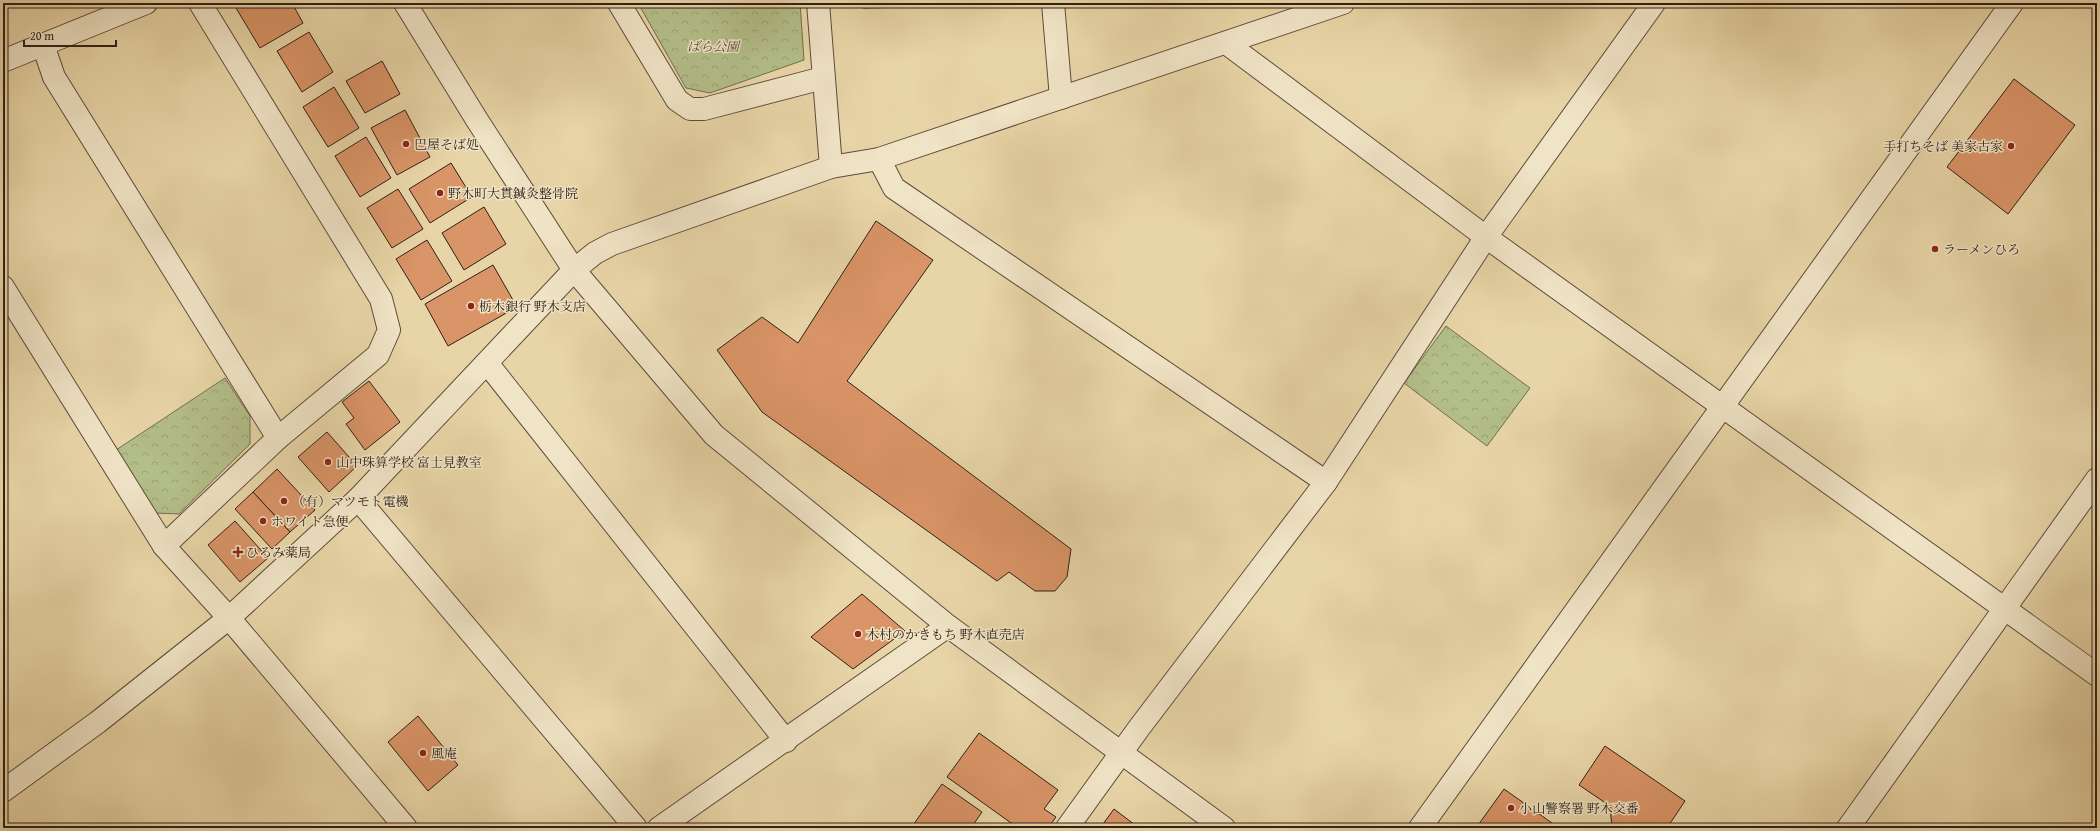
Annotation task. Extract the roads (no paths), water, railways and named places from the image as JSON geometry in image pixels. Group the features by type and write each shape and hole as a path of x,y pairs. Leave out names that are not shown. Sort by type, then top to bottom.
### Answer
{"street":[{"path":"3,61 146,3"},
{"path":"164,546 278,438 378,355 389,330 381,299 200,3"},
{"path":"405,3 477,120 574,270 714,435 948,626 1224,828"},
{"path":"619,3 677,100 690,109 704,109 823,78"},
{"path":"818,3 831,167"},
{"path":"1053,3 1061,98"},
{"path":"3,791 98,722 229,618 358,499 574,270 595,253 612,244 831,167 879,159 1343,3"},
{"path":"1067,828 1326,482 1486,237 1654,3"},
{"path":"1420,828 2012,3"},
{"path":"1226,42 1486,237 2097,675"},
{"path":"43,45 54,77 278,438"},
{"path":"879,159 894,188 1326,482"},
{"path":"4,292 164,546 229,618 406,828"},
{"path":"487,363 786,741"},
{"path":"1848,828 2097,479"},
{"path":"358,499 636,828"},
{"path":"659,828 786,741 948,626"}],"place":[{"name":"巴屋そば処","path":"406,144"},
{"name":"手打ちそば 美家古家","path":"2011,146"},
{"name":"野木町大貫鍼灸整骨院","path":"440,193"},
{"name":"ラーメンひろ","path":"1935,249"},
{"name":"栃木銀行 野木支店","path":"471,306"},
{"name":"山中珠算学校 富士見教室","path":"328,462"},
{"name":"（有）マツモト電機","path":"284,501"},
{"name":"ホワイト急便","path":"263,521"},
{"name":"ひろみ薬局","path":"238,552"},
{"name":"木村のかきもち 野木直売店","path":"858,634"},
{"name":"風庵","path":"423,753"},
{"name":"小山警察署 野木交番","path":"1511,808"}],"park label":[{"name":"ばら公園","path":"713,46"}]}
